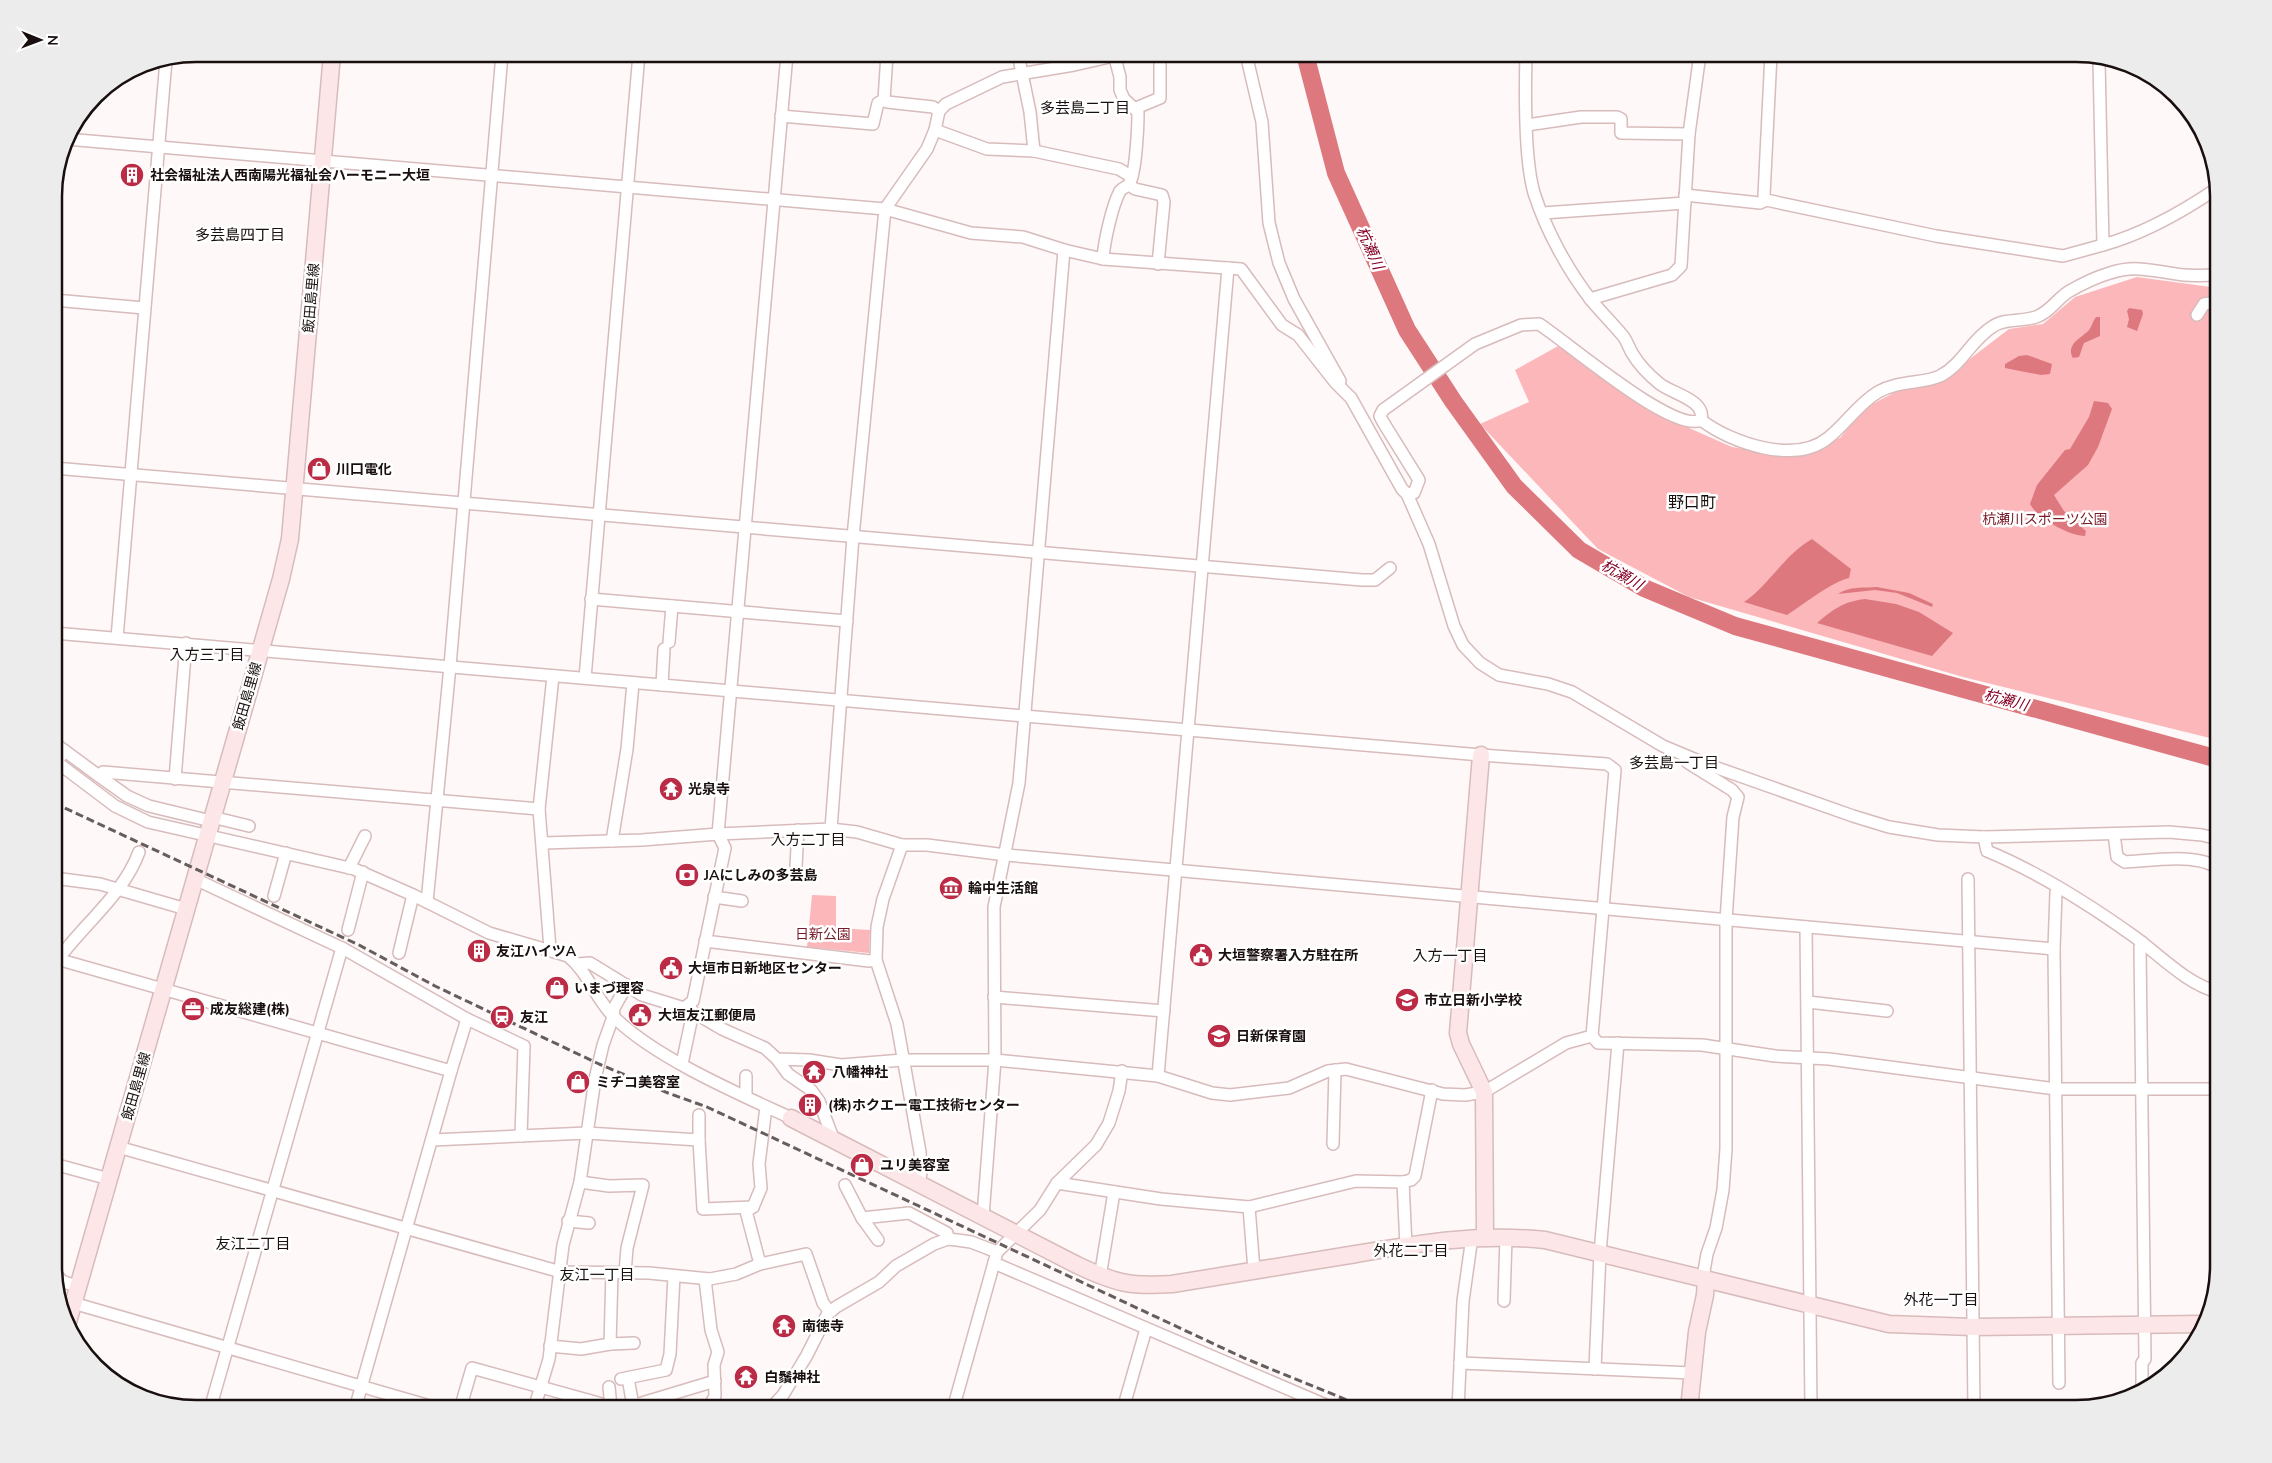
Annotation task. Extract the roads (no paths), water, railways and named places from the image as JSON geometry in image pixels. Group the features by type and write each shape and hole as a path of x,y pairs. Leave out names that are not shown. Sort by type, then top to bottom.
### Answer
{"street":[{"name":"飯田島里線","path":"71,1312 289,547 296,489 331,62"},
{"path":"427,902 450,666 501,62"},
{"path":"584,678 638,62"},
{"path":"682,1064 691,1009 725,848 718,834 786,62"},
{"path":"884,100 886,62"},
{"path":"1020,62 1034,151"},
{"path":"831,829 853,537 884,209 927,149 935,130 939,110 946,104 1002,77 1086,62"},
{"path":"1103,259 1113,210 1121,190 1130,181 1138,134 1138,112 1136,108 1124,99 1120,90 1120,77 1116,62"},
{"path":"1136,108 1160,98 1160,62"},
{"path":"1248,62 1262,122 1269,223 1279,263 1294,299 1344,390 1402,490 1407,494 1429,544 1454,626 1463,645 1480,663 1499,675 1548,684 1572,692 1663,746 1732,790 1738,797 1733,817 1726,920 1726,1149 1723,1190 1716,1228 1707,1254 1704,1271 1706,1279 1690,1400"},
{"path":"1526,62 1529,168 1534,193 1571,271 1590,299 1624,337 1633,355 1652,377 1666,388 1699,405 1703,414 1701,420"},
{"path":"1590,299 1678,272 1683,258 1689,134 1699,62"},
{"path":"1766,200 1764,195 1771,62"},
{"path":"2100,65 2103,245"},
{"path":"117,638 165,66"},
{"path":"781,116 873,124 878,103 884,100 939,110"},
{"path":"1527,125 1581,118 1617,117 1621,119 1621,134 1689,134"},
{"path":"935,130 987,149 1034,151 1119,169 1135,189 1162,195 1164,202 1158,264"},
{"path":"75,140 884,209 971,233 1023,238 1103,259 1241,269 1282,325 1298,335 1335,382 1344,390"},
{"path":"1543,213 1685,199 1760,203 1766,200 1936,236 2063,256 2124,239 2185,208 2210,193"},
{"path":"983,1216 995,1060 994,907 1019,783 1064,250"},
{"path":"1407,494 1414,493 1419,480 1382,422 1380,416 1383,410 1475,344 1521,326 1539,324 1581,357 1645,401 1688,423 1701,420 1717,432 1746,444 1778,450 1803,450 1827,439 1862,402 1880,391 1901,382 1938,377 1956,365 1978,339 1993,326 2035,318 2048,312 2068,293 2109,273 2142,267 2184,275 2210,275"},
{"path":"1158,1076 1190,730 1228,268"},
{"path":"63,301 144,308"},
{"path":"2197,315 2204,304 2210,303"},
{"path":"63,469 1362,580 1375,580 1390,568"},
{"path":"591,599 847,621"},
{"path":"662,686 672,606"},
{"path":"63,634 1481,756 1607,764 1615,770 1592,1036 1598,1043 1702,1045 2056,1089 2210,1089"},
{"path":"175,779 186,643"},
{"path":"550,949 539,809 554,676"},
{"path":"612,842 628,749 633,683"},
{"path":"1663,746 1806,800 1889,827 1938,835 1984,836 2169,832 2210,837"},
{"path":"65,750 127,796 149,806 210,824 286,853 363,872 502,938 550,949 568,956 578,964 613,1017 632,1034 682,1064 766,1107 833,1138 1015,1234 1119,1284 1142,1286 1172,1284 1406,1246 1479,1237 1506,1237 1545,1240 1889,1324 1972,1327 2197,1324"},
{"path":"1458,1400 1462,1301 1479,1237 1484,1092 1461,1044 1458,1033 1481,756"},
{"path":"63,767 115,806 132,816 148,822 249,826"},
{"path":"99,776 103,772 539,809"},
{"path":"543,843 612,842 718,834 831,829 857,832 902,845 927,845 1006,855 1470,895 1480,898 1604,910 2054,949"},
{"path":"796,866 798,830"},
{"path":"2114,834 2117,856 2125,862 2196,860 2210,864"},
{"path":"349,868 365,836"},
{"path":"1984,836 1987,850 2018,863 2098,911 2196,983 2210,989"},
{"path":"902,845 883,898 877,927 876,960 897,1024 904,1060 920,1152 921,1173 919,1183"},
{"path":"63,954 116,890 134,865 139,852"},
{"path":"274,896 286,853"},
{"path":"348,930 363,872"},
{"path":"63,879 84,880 116,890 156,899 186,910"},
{"path":"195,879 342,948 467,1019 524,1046 521,1136"},
{"path":"1968,879 1974,1400"},
{"path":"2059,1383 2054,949 2056,892 2060,889"},
{"path":"399,953 413,895"},
{"path":"714,897 742,900"},
{"path":"1806,927 1811,1400"},
{"path":"705,941 869,961 876,960"},
{"path":"2142,942 2140,947 2141,1089 2145,1359 2142,1363 2142,1383"},
{"path":"213,1400 342,948"},
{"path":"63,961 451,1071"},
{"path":"578,964 590,963 642,995 691,1009 722,1028 765,1048 777,1059 788,1074 810,1090 820,1101 833,1138"},
{"path":"537,1400 550,1346 568,1221 580,1182 595,1079 614,1008 628,985"},
{"path":"994,997 1164,1011"},
{"path":"1808,1002 1887,1011"},
{"path":"358,1400 467,1019"},
{"path":"777,1059 809,1060 841,1065 904,1060 995,1060 1158,1076 1212,1093 1230,1095 1289,1088 1328,1071 1361,1071 1432,1090 1465,1095 1484,1092 1566,1043 1592,1036"},
{"path":"1595,1369 1600,1253 1618,1043"},
{"path":"1334,1144 1335,1070"},
{"path":"956,1400 996,1258 1015,1234 1040,1210 1057,1183 1096,1145 1109,1123 1119,1091 1122,1071"},
{"path":"746,1076 746,1096"},
{"path":"1057,1183 1114,1192 1249,1207 1356,1181 1403,1182 1411,1180 1415,1176 1432,1090"},
{"path":"760,1264 746,1212 753,1207 761,1188 760,1164 766,1107"},
{"path":"699,1115 703,1209 753,1207"},
{"path":"432,1140 587,1133 699,1140"},
{"path":"118,1147 561,1272 625,1273 705,1279 736,1274 760,1264 806,1254 823,1303 830,1312"},
{"path":"63,1166 109,1179"},
{"path":"580,1182 609,1186 643,1185 627,1248 625,1273"},
{"path":"1403,1182 1406,1246"},
{"path":"845,1186 862,1218 878,1240"},
{"path":"1100,1276 1114,1192"},
{"path":"1249,1207 1254,1270"},
{"path":"862,1218 909,1213 947,1233 948,1239"},
{"path":"568,1221 588,1222"},
{"path":"1504,1301 1506,1237"},
{"path":"778,1400 808,1355 817,1332 830,1312 879,1282 896,1266 934,1244 948,1239 971,1242 996,1258 1146,1329 1314,1400"},
{"path":"610,1344 612,1273"},
{"path":"631,1400 625,1378 666,1370 670,1354 674,1276"},
{"path":"705,1279 710,1330 718,1352 714,1365 715,1381 712,1400"},
{"path":"64,1282 78,1287"},
{"path":"73,1303 408,1400"},
{"path":"1126,1400 1146,1329"},
{"path":"550,1346 581,1349 610,1344 634,1343"},
{"path":"1460,1363 1692,1373"},
{"path":"463,1400 472,1368 574,1400"},
{"path":"653,1400 715,1381"},
{"path":"609,1387 614,1400"}],"waterway":[{"name":"杭瀬川","path":"1307,62 1336,173 1407,330 1453,401 1514,486 1579,550 1644,588 1735,626 2210,757"}],"railway":[{"path":"63,807 359,945 435,986 599,1064 707,1107 1244,1358 1347,1400"}],"place":[{"name":"社会福祉法人西南陽光福祉会ハーモニー大垣","path":"132,175"},
{"name":"川口電化","path":"319,469"},
{"name":"光泉寺","path":"671,789"},
{"name":"JAにしみの多芸島","path":"687,875"},
{"name":"輪中生活館","path":"951,888"},
{"name":"友江ハイツA","path":"479,951"},
{"name":"大垣警察署入方駐在所","path":"1201,955"},
{"name":"大垣市日新地区センター","path":"671,968"},
{"name":"いまづ理容","path":"557,988"},
{"name":"市立日新小学校","path":"1407,1000"},
{"name":"成友総建(株)","path":"193,1009"},
{"name":"大垣友江郵便局","path":"640,1015"},
{"name":"友江","path":"502,1017"},
{"name":"日新保育園","path":"1219,1036"},
{"name":"八幡神社","path":"814,1072"},
{"name":"ミチコ美容室","path":"578,1082"},
{"name":"(株)ホクエー電工技術センター","path":"810,1105"},
{"name":"ユリ美容室","path":"862,1165"},
{"name":"南徳寺","path":"784,1326"},
{"name":"白鬚神社","path":"746,1377"}],"district":[{"name":"多芸島二丁目","path":"1085,108"},
{"name":"多芸島四丁目","path":"240,235"},
{"name":"野口町","path":"1692,502"},
{"name":"入方三丁目","path":"207,655"},
{"name":"多芸島一丁目","path":"1674,763"},
{"name":"入方二丁目","path":"808,840"},
{"name":"入方一丁目","path":"1450,956"},
{"name":"友江二丁目","path":"253,1244"},
{"name":"外花二丁目","path":"1411,1251"},
{"name":"友江一丁目","path":"597,1275"},
{"name":"外花一丁目","path":"1941,1300"}],"park label":[{"name":"杭瀬川スポーツ公園","path":"2045,519"},
{"name":"日新公園","path":"823,934"}]}
